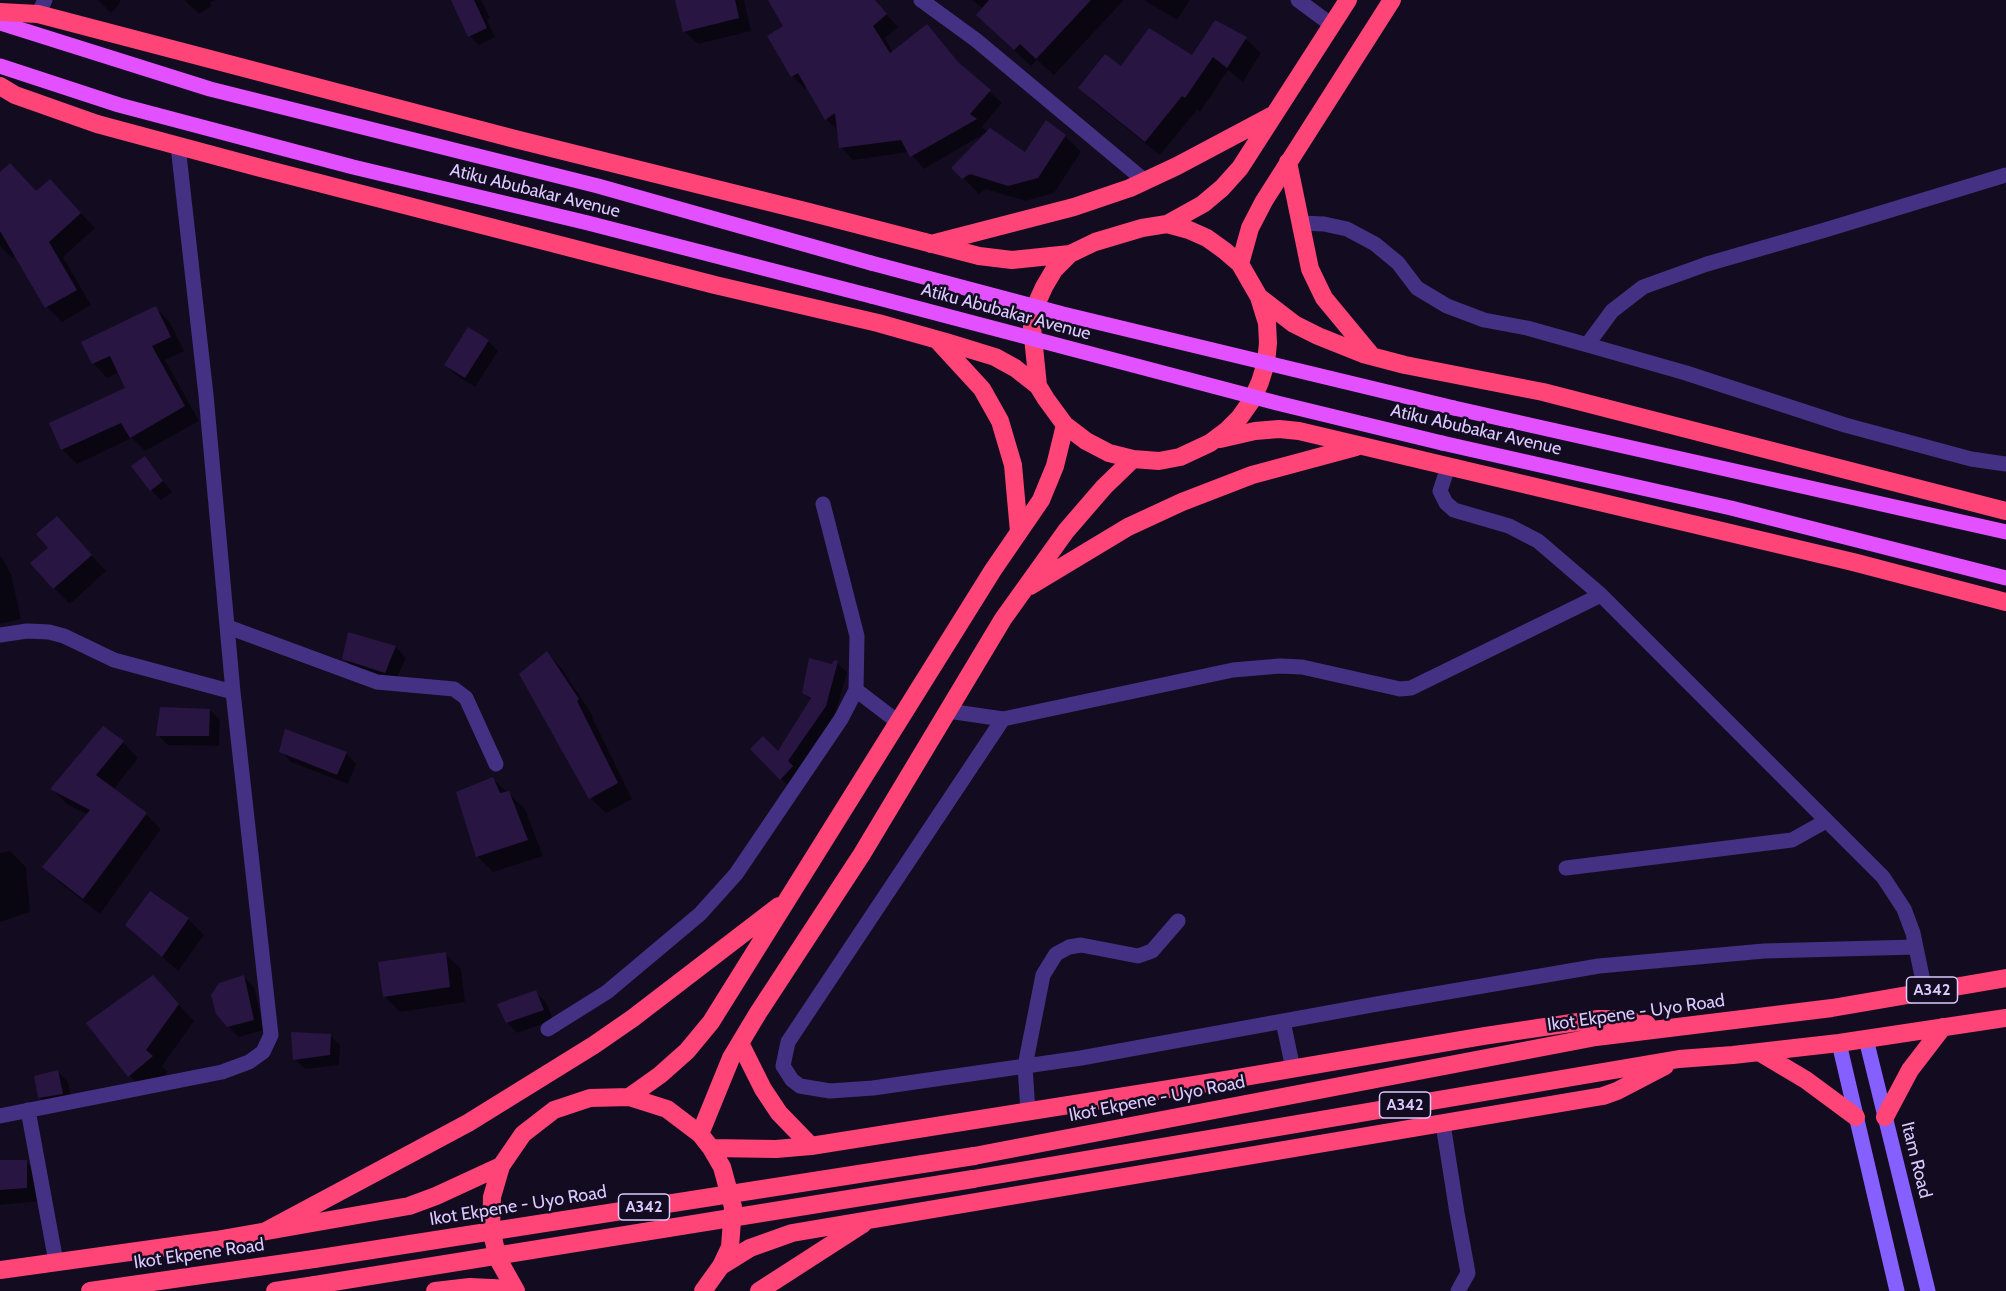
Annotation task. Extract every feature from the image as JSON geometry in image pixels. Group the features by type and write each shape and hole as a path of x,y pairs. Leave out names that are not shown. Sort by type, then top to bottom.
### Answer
{"highway":[{"path":"1038,386 1032,327 1035,307 1054,270 1070,254 1095,242 1142,228 1167,224 1203,204 1222,188 1240,168 1348,0"},
{"path":"1240,264 1250,228 1264,201 1392,0"},
{"path":"0,12 42,7 378,104 979,256 1012,260 1070,254"},
{"path":"0,86 15,95 50,108 178,146 681,276 878,323 995,357 1015,368 1038,386 1065,425 1086,441 1109,453 1133,459 1159,461 1180,457 1234,434 1279,429 1299,431 1853,562 2006,602"},
{"path":"929,244 1074,207 1145,181 1273,115"},
{"path":"1288,162 1310,268 1324,298 1372,356"},
{"path":"1167,224 1207,238 1240,264 1259,297 1267,323 1266,363 1252,400 1240,417 1210,443"},
{"path":"1259,297 1302,328 1327,340 1372,356 1543,392 2006,511"},
{"path":"936,339 982,389 1000,421 1013,465 1019,532"},
{"path":"629,1097 660,1075 687,1051 711,1022 898,722 1041,500 1049,483 1065,425"},
{"path":"1024,590 1128,527 1182,502 1252,475 1360,446"},
{"path":"700,1134 731,1058 740,1042 862,854 1003,619 1066,531 1133,459"},
{"path":"266,1231 468,1123 594,1045 642,1012 789,898"},
{"name":"Ikot Ekpene - Uyo Road","path":"314,1259 974,1156 1596,1037 1832,1008 2006,978"},
{"name":"A342","path":"275,1291 973,1179 1679,1059 1839,1043 2006,1018"},
{"path":"711,1148 776,1149 811,1146 1484,1036 1598,1020 1613,1019 1670,1028"},
{"path":"1886,1117 1910,1070 1942,1027"},
{"path":"740,1042 763,1089 779,1113 811,1146"},
{"path":"1759,1052 1806,1080 1856,1117"},
{"path":"721,1266 750,1248 792,1233 1603,1096 1679,1059"},
{"path":"515,1290 498,1259 491,1228 492,1197 501,1166 523,1134 554,1110 590,1098 629,1097 667,1109 700,1134 722,1167 733,1207 730,1247 721,1266 703,1291"},
{"path":"0,1270 266,1231 410,1206 501,1166"},
{"path":"759,1291 870,1220"},
{"name":"Ikot Ekpene Road","path":"90,1291 314,1259"},
{"path":"435,1291 470,1287 515,1290"}],"main road":[{"name":"Atiku Abubakar Avenue","path":"0,23 210,89 598,186 871,263 1075,317 1454,408 2006,532"},
{"name":"Atiku Abubakar Avenue","path":"0,66 119,105 353,167 588,223 1277,404 1731,508 2006,579"}],"street":[{"path":"921,0 976,40 1145,181"},
{"path":"1298,0 1333,26"},
{"path":"0,1116 222,1072 249,1062 263,1052 271,1035 233,692 206,395 178,146"},
{"path":"1587,345 1612,311 1643,287 1707,264 2006,175"},
{"path":"1300,223 1324,224 1347,229 1375,244 1398,263 1417,288 1447,306 1484,320 1527,328 1686,373 1845,424 1971,459 2006,464"},
{"path":"1448,467 1440,491 1446,503 1454,510 1509,526 1538,541 1600,595 1883,877 1904,909 1916,947 1925,991"},
{"path":"548,1029 607,992 700,914 736,874 841,719 856,690 857,636 824,504"},
{"path":"948,711 1003,719 1233,670 1280,666 1302,667 1393,688 1411,688 1600,595"},
{"path":"228,627 377,682 454,689 465,698 496,764"},
{"path":"0,635 27,631 48,632 64,636 114,660 233,692"},
{"path":"856,690 898,722"},
{"path":"1003,719 788,1042 783,1066 792,1080 800,1086 830,1091 873,1088 1081,1058 1599,966 1764,951 1916,947"},
{"path":"1566,867 1792,840 1826,821"},
{"path":"1028,1112 1025,1066 1043,975 1056,954 1069,947 1081,945 1138,956 1152,951 1178,921"},
{"path":"1283,1021 1293,1069"},
{"name":"Itam Road","path":"1866,1039 1928,1291"},
{"path":"1839,1043 1897,1291"},
{"path":"28,1110 56,1262"},
{"path":"1443,1124 1456,1213 1468,1273 1458,1291"}],"building":[{"path":"451,0 474,0 487,28 468,37"},
{"path":"675,0 735,0 739,18 683,32"},
{"path":"768,0 875,0 887,14 873,26 890,53 927,24 958,62 991,90 970,114 977,119 910,157 901,140 839,148 835,113 825,120 798,73 791,77 767,36 783,26"},
{"path":"989,0 1091,0 1036,59 1020,44 1014,50 976,15"},
{"path":"1215,20 1247,37 1227,68 1213,57 1185,98 1182,96 1145,142 1078,88 1105,54 1121,66 1149,28 1192,55"},
{"path":"1046,120 1066,135 1038,178 1008,186 970,174 962,179 951,168 990,128 1025,152"},
{"path":"10,163 36,191 50,179 81,213 49,242 77,290 45,308 0,231 0,172"},
{"path":"156,306 171,337 152,346 185,406 130,438 121,423 61,450 49,423 125,388 110,356 92,364 81,342"},
{"path":"468,327 489,340 465,378 444,365"},
{"path":"145,456 163,481 150,491 131,466"},
{"path":"57,516 92,555 53,589 30,563 48,548 36,534"},
{"path":"348,632 396,646 385,673 342,659"},
{"path":"547,651 579,699 577,701 618,783 589,799 519,674"},
{"path":"809,658 832,664 834,660 838,661 826,706 788,761 793,766 780,780 750,749 763,736 778,751 811,698 802,693"},
{"path":"160,707 210,709 209,736 156,736"},
{"path":"103,726 124,741 96,775 147,813 83,899 42,867 90,810 50,789"},
{"path":"285,729 347,752 337,775 279,752"},
{"path":"493,777 500,793 509,791 528,840 476,857 456,792"},
{"path":"150,891 189,918 162,957 125,925"},
{"path":"446,952 450,987 383,997 378,962"},
{"path":"153,975 179,1004 146,1050 153,1056 128,1077 86,1023"},
{"path":"244,975 254,1020 227,1027 216,1014 211,995 219,983"},
{"path":"536,990 544,1010 506,1023 497,1004"},
{"path":"291,1032 331,1034 330,1055 293,1060"},
{"path":"58,1070 63,1094 38,1098 34,1076"},
{"path":"0,1160 27,1160 27,1188 0,1190"}]}
